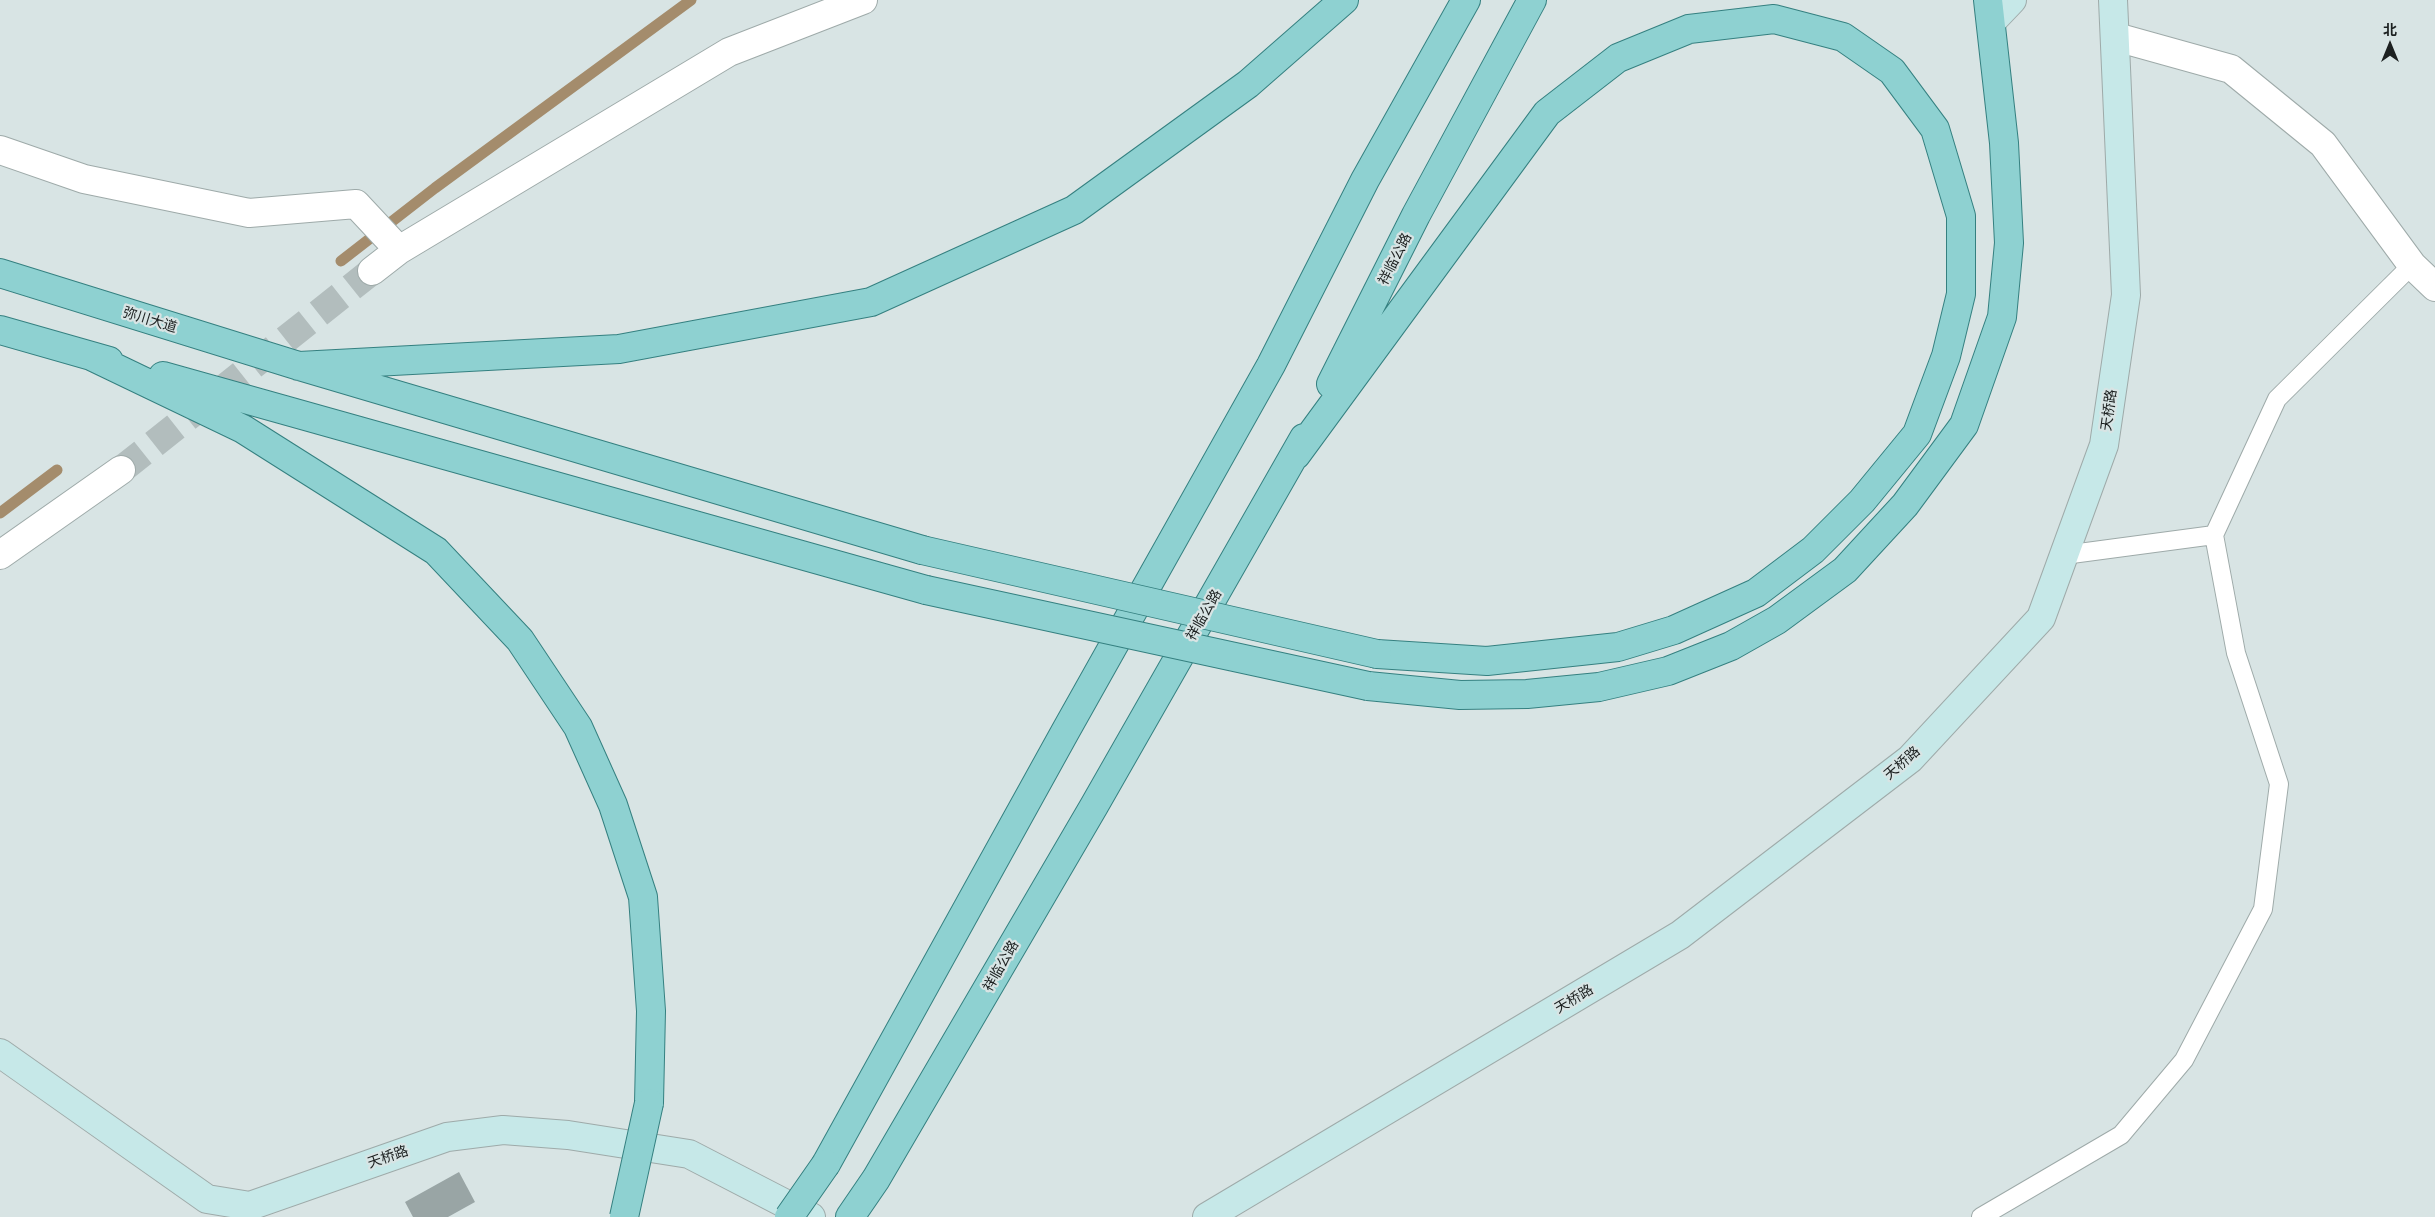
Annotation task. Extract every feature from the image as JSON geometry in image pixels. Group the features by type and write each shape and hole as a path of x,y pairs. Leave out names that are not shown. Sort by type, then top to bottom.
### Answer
{"main road":[{"path":"299,366 619,349 871,302 1074,210 1248,84 1344,0"},
{"path":"789,1217 826,1164 1270,366 1365,180 1466,0"},
{"name":"祥临公路","path":"850,1217 876,1179 1296,455 1416,215 1532,0"},
{"path":"0,330 926,590 1368,686 1460,695 1527,694 1599,687 1659,673 1738,642 1777,620 1845,570 1905,505 1964,425 2002,318 2009,243 2004,143 1990,11"},
{"name":"弥川大道","path":"0,274 299,366 922,550 1377,654 1487,661 1618,647 1674,630 1756,593 1813,550 1862,501 1917,434 1946,356 1961,294 1961,216 1935,129 1892,71 1843,38 1774,19 1689,30 1618,58 1547,112 1296,455"},
{"path":"93,357 243,430 436,551 520,640 578,727 613,805 643,897 652,1011 649,1103 624,1217"}],"street":[{"path":"372,271 398,249 729,52 863,0"},
{"path":"1990,11 2012,0"},
{"name":"天桥路","path":"1207,1217 1680,935 1910,759 2041,618 2104,446 2126,295 2113,0"},
{"path":"2116,37 2231,70 2323,144 2412,264 2435,287"},
{"path":"0,150 84,179 249,214 356,204 398,249"},
{"path":"0,555 121,470"},
{"name":"天桥路","path":"0,1053 208,1199 250,1206 447,1137 503,1130 568,1135 689,1154 811,1217"}],"lane":[{"path":"1981,1217 2121,1135 2184,1060 2263,909 2279,784 2236,653 2214,535 2277,399 2412,264"},
{"path":"2064,555 2214,535"}],"building":[{"path":"459,1172 475,1202 448,1217 413,1217 405,1202"}],"waterway":[{"path":"341,261 435,188 691,0"},
{"path":"0,513 57,470"}],"tunnel":[{"path":"121,470 372,271"}]}
